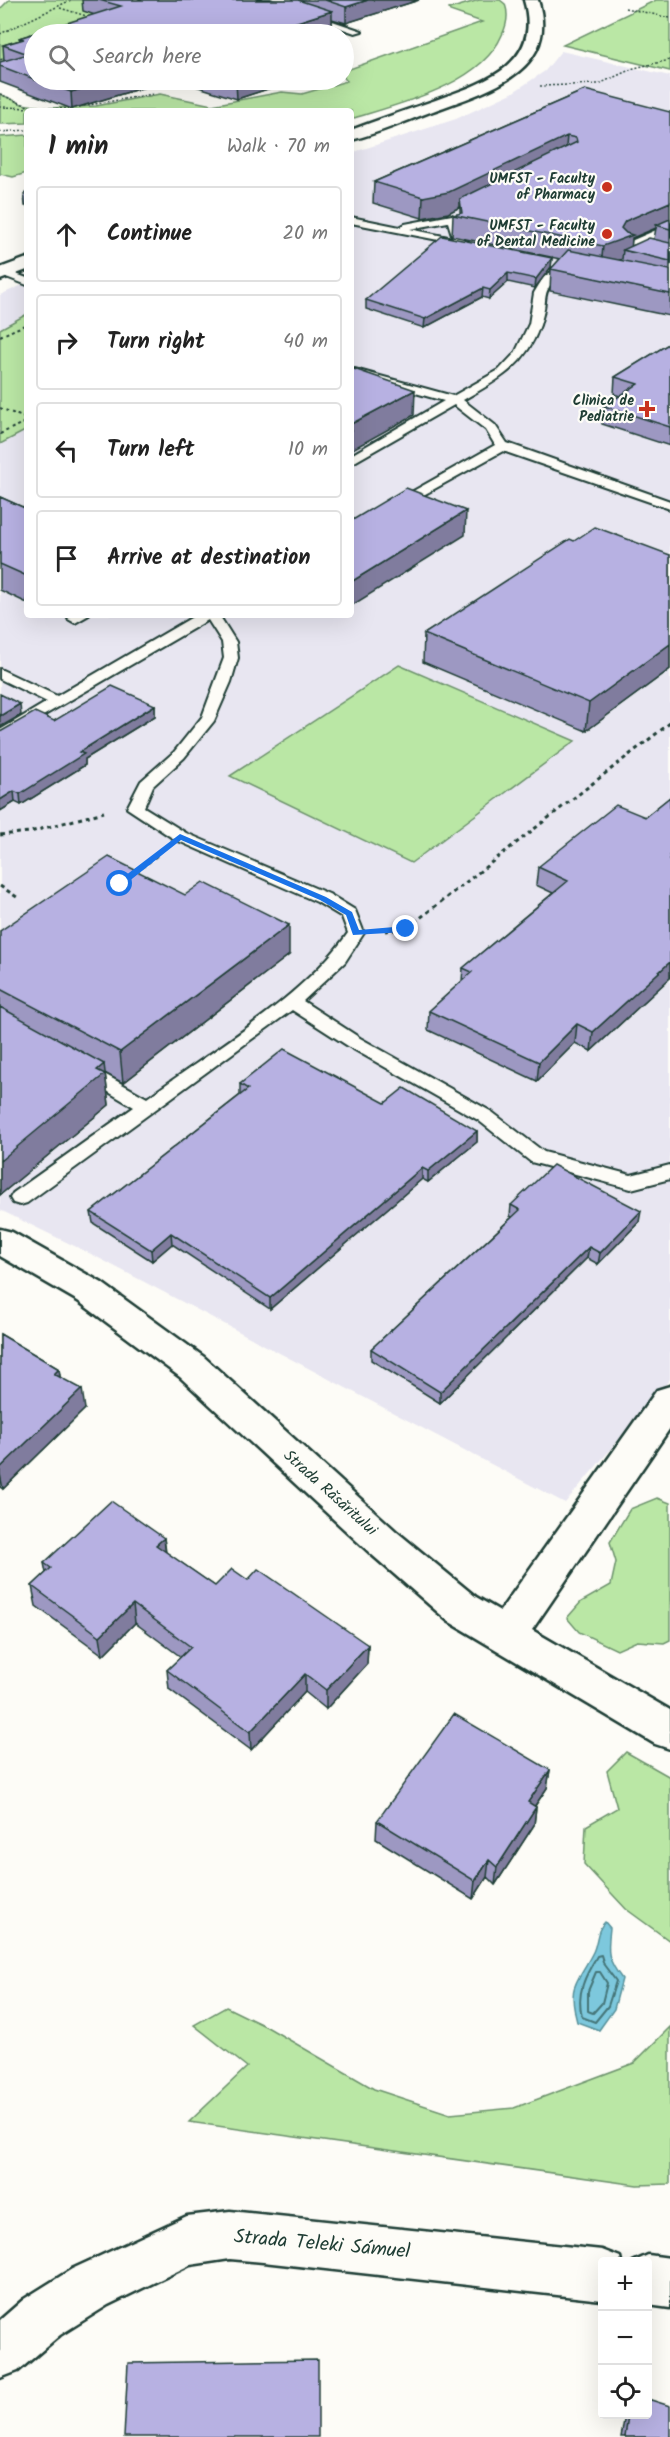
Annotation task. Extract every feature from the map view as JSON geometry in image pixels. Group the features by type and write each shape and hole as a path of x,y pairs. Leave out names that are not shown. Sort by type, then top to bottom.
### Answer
{"street":[{"path":"354,134 491,84 531,49 537,31 537,21 531,0"},
{"path":"670,229 630,248 640,257 670,258"},
{"path":"2,274 24,264"},
{"name":"Strada Răsăritului","path":"0,1241 90,1292 192,1366 384,1543 453,1602 670,1731"},
{"path":"506,1635 670,1400"},
{"name":"Strada Teleki Sámuel","path":"0,2353 42,2317 90,2287 187,2241 230,2235 262,2236 598,2274"},
{"path":"652,2281 670,2283"}],"lane":[{"path":"262,0 334,24"},
{"path":"354,31 358,32"},
{"path":"394,229 452,218 462,213"},
{"path":"452,218 459,242"},
{"path":"354,221 480,247"},
{"path":"354,458 502,372 520,354 535,324 539,293 559,264 583,269"},
{"path":"2,274 24,281"},
{"path":"354,372 405,388 456,400 491,428 502,446 670,505"},
{"path":"354,529 502,446"},
{"path":"0,736 201,618"},
{"path":"20,1198 292,1002 339,958 356,933 349,914 323,898 180,837 135,808 146,784 179,755 208,718 224,682 231,658 229,642 214,618"},
{"path":"0,673 57,702"},
{"path":"292,1002 354,1042 485,1116 538,1157 631,1182 670,1173"},
{"path":"74,1065 147,1106"}],"path":[{"path":"0,34 59,8 71,0"},
{"path":"59,8 99,20"},
{"path":"625,8 670,18"},
{"path":"0,60 9,57"},
{"path":"491,84 568,87 599,84 634,68 670,60"},
{"path":"0,94 30,108"},
{"path":"69,108 111,104 153,94"},
{"path":"0,107 24,110"},
{"path":"0,132 24,130"},
{"path":"0,336 24,325"},
{"path":"0,408 24,419"},
{"path":"0,434 24,422"},
{"path":"356,933 406,929 670,723"},
{"path":"0,835 30,832 102,813 135,808"},
{"path":"128,878 180,837"},
{"path":"0,886 20,899"}],"shaded area":[{"path":"561,51 670,76 670,1379 565,1503 91,1254 0,1210 0,295 24,284 24,618 354,618 354,152 456,119 512,93 545,71"}],"green space":[{"path":"9,0 186,0 110,24 24,24 24,52 0,60 0,9"},
{"path":"479,0 500,0 505,4 506,24 491,52 458,80 414,99 354,118 354,108 49,108 96,106 160,94 212,105 282,92 302,94 316,90 354,90 354,67 482,22 449,9"},
{"path":"656,0 670,0 670,71 563,45"},
{"path":"0,94 22,104 49,108 24,108 24,123 0,124"},
{"path":"24,135 24,174 13,177 0,174 0,137"},
{"path":"24,316 24,432 0,444 0,329"},
{"path":"399,665 575,741 411,863 230,776"},
{"path":"657,1498 670,1503 670,1640 664,1643 637,1641 617,1650 579,1632 567,1618 581,1602 611,1585 616,1562 610,1542 630,1509"},
{"path":"626,1752 670,1777 670,1941 626,1909 584,1864 586,1826 617,1808 607,1771"},
{"path":"226,2007 267,2027 374,2089 450,2114 514,2108 634,2063 670,2027 670,2184 637,2185 189,2122 247,2067 194,2025"}],"water":[{"path":"605,1922 610,1928 611,1961 622,1979 614,2009 599,2030 577,2022 573,1992"}],"building":[{"path":"99,0 298,0 332,11 291,24 64,24 121,6"},
{"path":"325,0 368,0 346,7"},
{"path":"24,39 24,53 3,45"},
{"path":"24,55 24,75 0,66 0,62"},
{"path":"585,90 670,112 670,202 625,221 621,228 633,235 603,246 453,215 462,213 460,199 577,142 576,138 567,136 449,192 423,197 374,182"},
{"path":"670,219 670,229 656,225"},
{"path":"442,236 552,258 536,279 508,273 490,290 483,288 425,319 366,300"},
{"path":"649,238 670,243 670,261 623,250"},
{"path":"568,250 670,270 670,294 551,269"},
{"path":"670,343 670,427 604,406 638,384 615,377"},
{"path":"354,369 415,390 354,422"},
{"path":"406,488 466,511 354,580 354,519"},
{"path":"0,497 24,508 24,575 0,564"},
{"path":"595,527 670,555 670,644 589,703 424,634 570,539 574,541"},
{"path":"112,686 155,705 79,752 84,754 20,794 14,791 0,800 0,732 35,712 54,721"},
{"path":"0,694 20,704 0,716"},
{"path":"670,797 670,962 593,1032 577,1024 539,1062 429,1011 472,972 463,968 568,881 538,867 616,805 645,817"},
{"path":"109,857 185,895 203,882 289,925 120,1052 0,989 0,931"},
{"path":"0,1007 104,1064 97,1070 105,1074 0,1161"},
{"path":"284,1049 385,1103 404,1088 477,1131 428,1171 422,1168 270,1298 171,1233 151,1250 91,1212 248,1089 240,1084"},
{"path":"553,1165 641,1211 600,1253 589,1247 440,1392 371,1349 520,1210 511,1205"},
{"path":"0,1334 59,1369 54,1374 82,1389 0,1468"},
{"path":"111,1501 164,1538 156,1545 215,1586 232,1569 248,1580 258,1569 368,1645 326,1690 305,1674 250,1732 167,1670 191,1647 133,1604 100,1636 32,1586 51,1568 44,1563"},
{"path":"454,1714 550,1770 528,1802 536,1807 497,1867 489,1860 475,1881 377,1821"},
{"path":"318,2360 318,2437 124,2437 128,2363"},
{"path":"652,2400 670,2406 670,2437 625,2437 627,2419 652,2419"}],"place":[{"name":"UMFST - Faculty of Pharmacy","path":"607,187"},
{"name":"UMFST - Faculty of Dental Medicine","path":"607,234"},
{"name":"Clinica de Pediatrie","path":"647,409"}],"route":[{"path":"120,884 180,837 323,898 349,914 356,933 406,929"}]}
